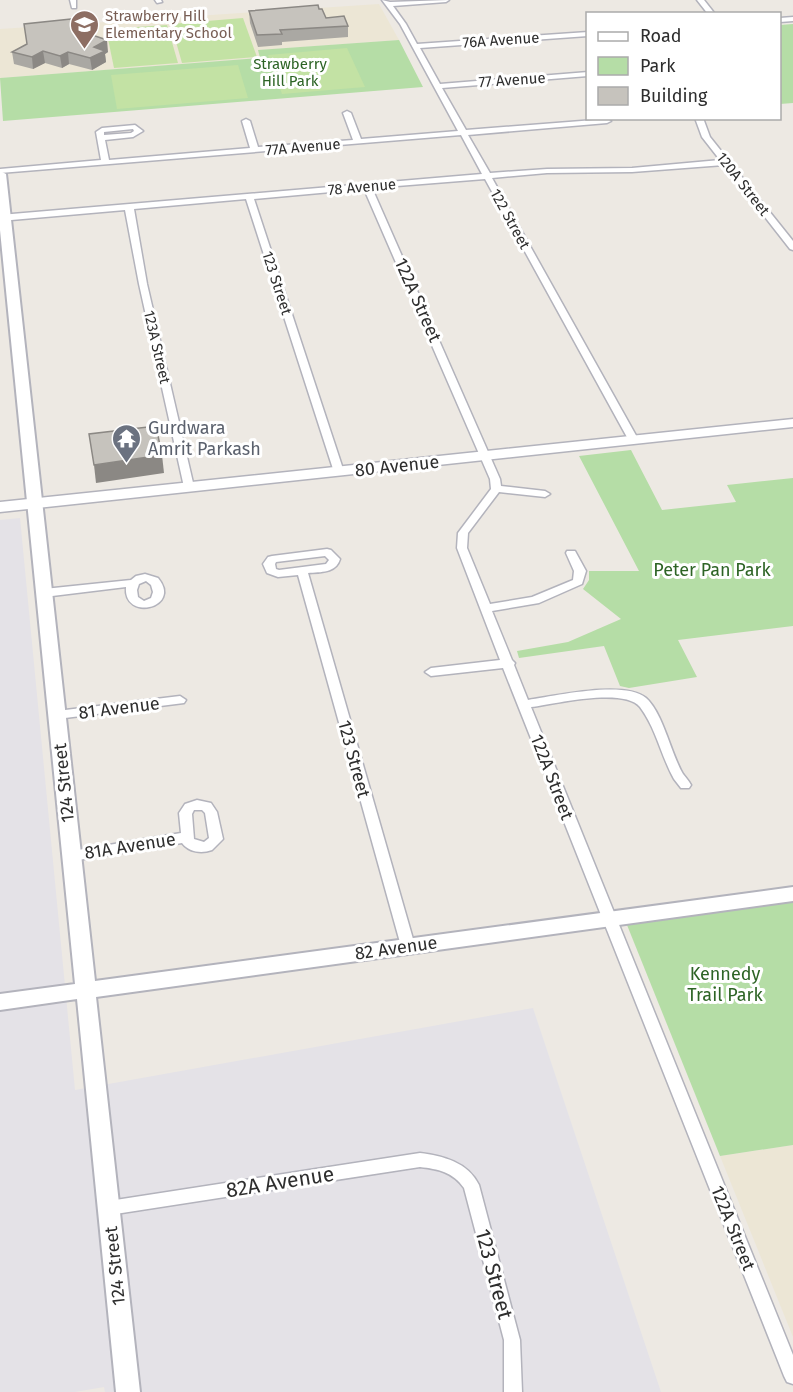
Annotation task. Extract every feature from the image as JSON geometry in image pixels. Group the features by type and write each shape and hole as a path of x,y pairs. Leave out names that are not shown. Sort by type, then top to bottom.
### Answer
{"main road":[{"name":"80 Avenue","path":"0,507 34,507 147,499 302,483 633,439 793,423"},
{"name":"80 Avenue","path":"0,514 34,507 189,487 750,435 793,429"},
{"path":"302,483 330,477 339,472"},
{"path":"147,499 189,487"}],"street":[{"path":"386,2 446,0"},
{"path":"700,0 710,12"},
{"name":"122 Street","path":"386,2 415,46 633,439"},
{"name":"76A Avenue","path":"415,46 586,34"},
{"name":"77 Avenue","path":"437,86 586,74"},
{"path":"347,113 358,142"},
{"name":"120A Street","path":"699,120 701,128 725,162 793,247"},
{"path":"246,121 255,151"},
{"name":"77A Avenue","path":"0,172 463,133 510,127 607,121"},
{"path":"101,138 105,162"},
{"name":"78 Avenue","path":"3,218 555,170 640,169 725,162"},
{"name":"124 Street","path":"0,172 3,218 128,1392"},
{"name":"122A Street","path":"367,186 488,459 496,489 461,538 462,548 488,608 793,1377"},
{"name":"123 Street","path":"249,196 339,472"},
{"name":"123A Street","path":"129,207 189,487"},
{"path":"496,489 545,494"},
{"path":"488,608 535,600 578,582 580,571 571,553"},
{"name":"123 Street","path":"303,571 408,946"},
{"path":"44,593 132,583"},
{"path":"431,672 509,663"},
{"path":"525,704 610,693 628,694 645,705 678,776 685,785"},
{"name":"81 Avenue","path":"57,715 180,700"},
{"name":"81A Avenue","path":"72,856 188,837"},
{"name":"82 Avenue","path":"0,1002 793,894"},
{"name":"82A Avenue","path":"109,1208 420,1160 451,1166"},
{"name":"123 Street","path":"451,1166 463,1173 471,1185 512,1340 513,1392"}],"shaded area":[{"path":"379,4 399,40 259,50 261,58 0,78 0,29"},
{"path":"20,518 75,1090 533,1008 661,1392 105,1392 104,1387 75,1392 0,1392 0,520"},
{"path":"793,1145 793,1337 720,1156"}],"green space":[{"path":"243,18 257,57 182,63 171,24"},
{"path":"793,24 793,103 781,104 781,25"},
{"path":"167,25 178,63 114,68 106,29"},
{"name":"Strawberry Hill Park","path":"399,40 423,87 3,121 0,78 260,58 258,50"},
{"path":"347,48 365,87 282,94 268,55"},
{"path":"238,65 248,98 117,109 111,75"},
{"name":"Peter Pan Park","path":"631,450 662,510 736,502 727,485 793,478 793,626 678,640 697,677 629,688 620,686 604,646 519,658 517,651 568,642 621,619 583,589 589,580 589,571 639,571 579,456"},
{"name":"Kennedy Trail Park","path":"793,902 793,1145 720,1156 627,925"}],"building":[{"path":"318,5 326,18 344,16 348,26 280,30 282,34 257,35 249,11"},
{"path":"71,19 87,23 74,29 107,40 94,47 105,51 90,58 68,52 60,56 43,51 32,57 12,52 27,44 24,24"},
{"path":"156,426 162,455 94,465 89,434"}],"place":[{"name":"Strawberry Hill Elementary School","path":"84,50"},
{"name":"Gurdwara Amrit Parkash","path":"127,464"}]}
